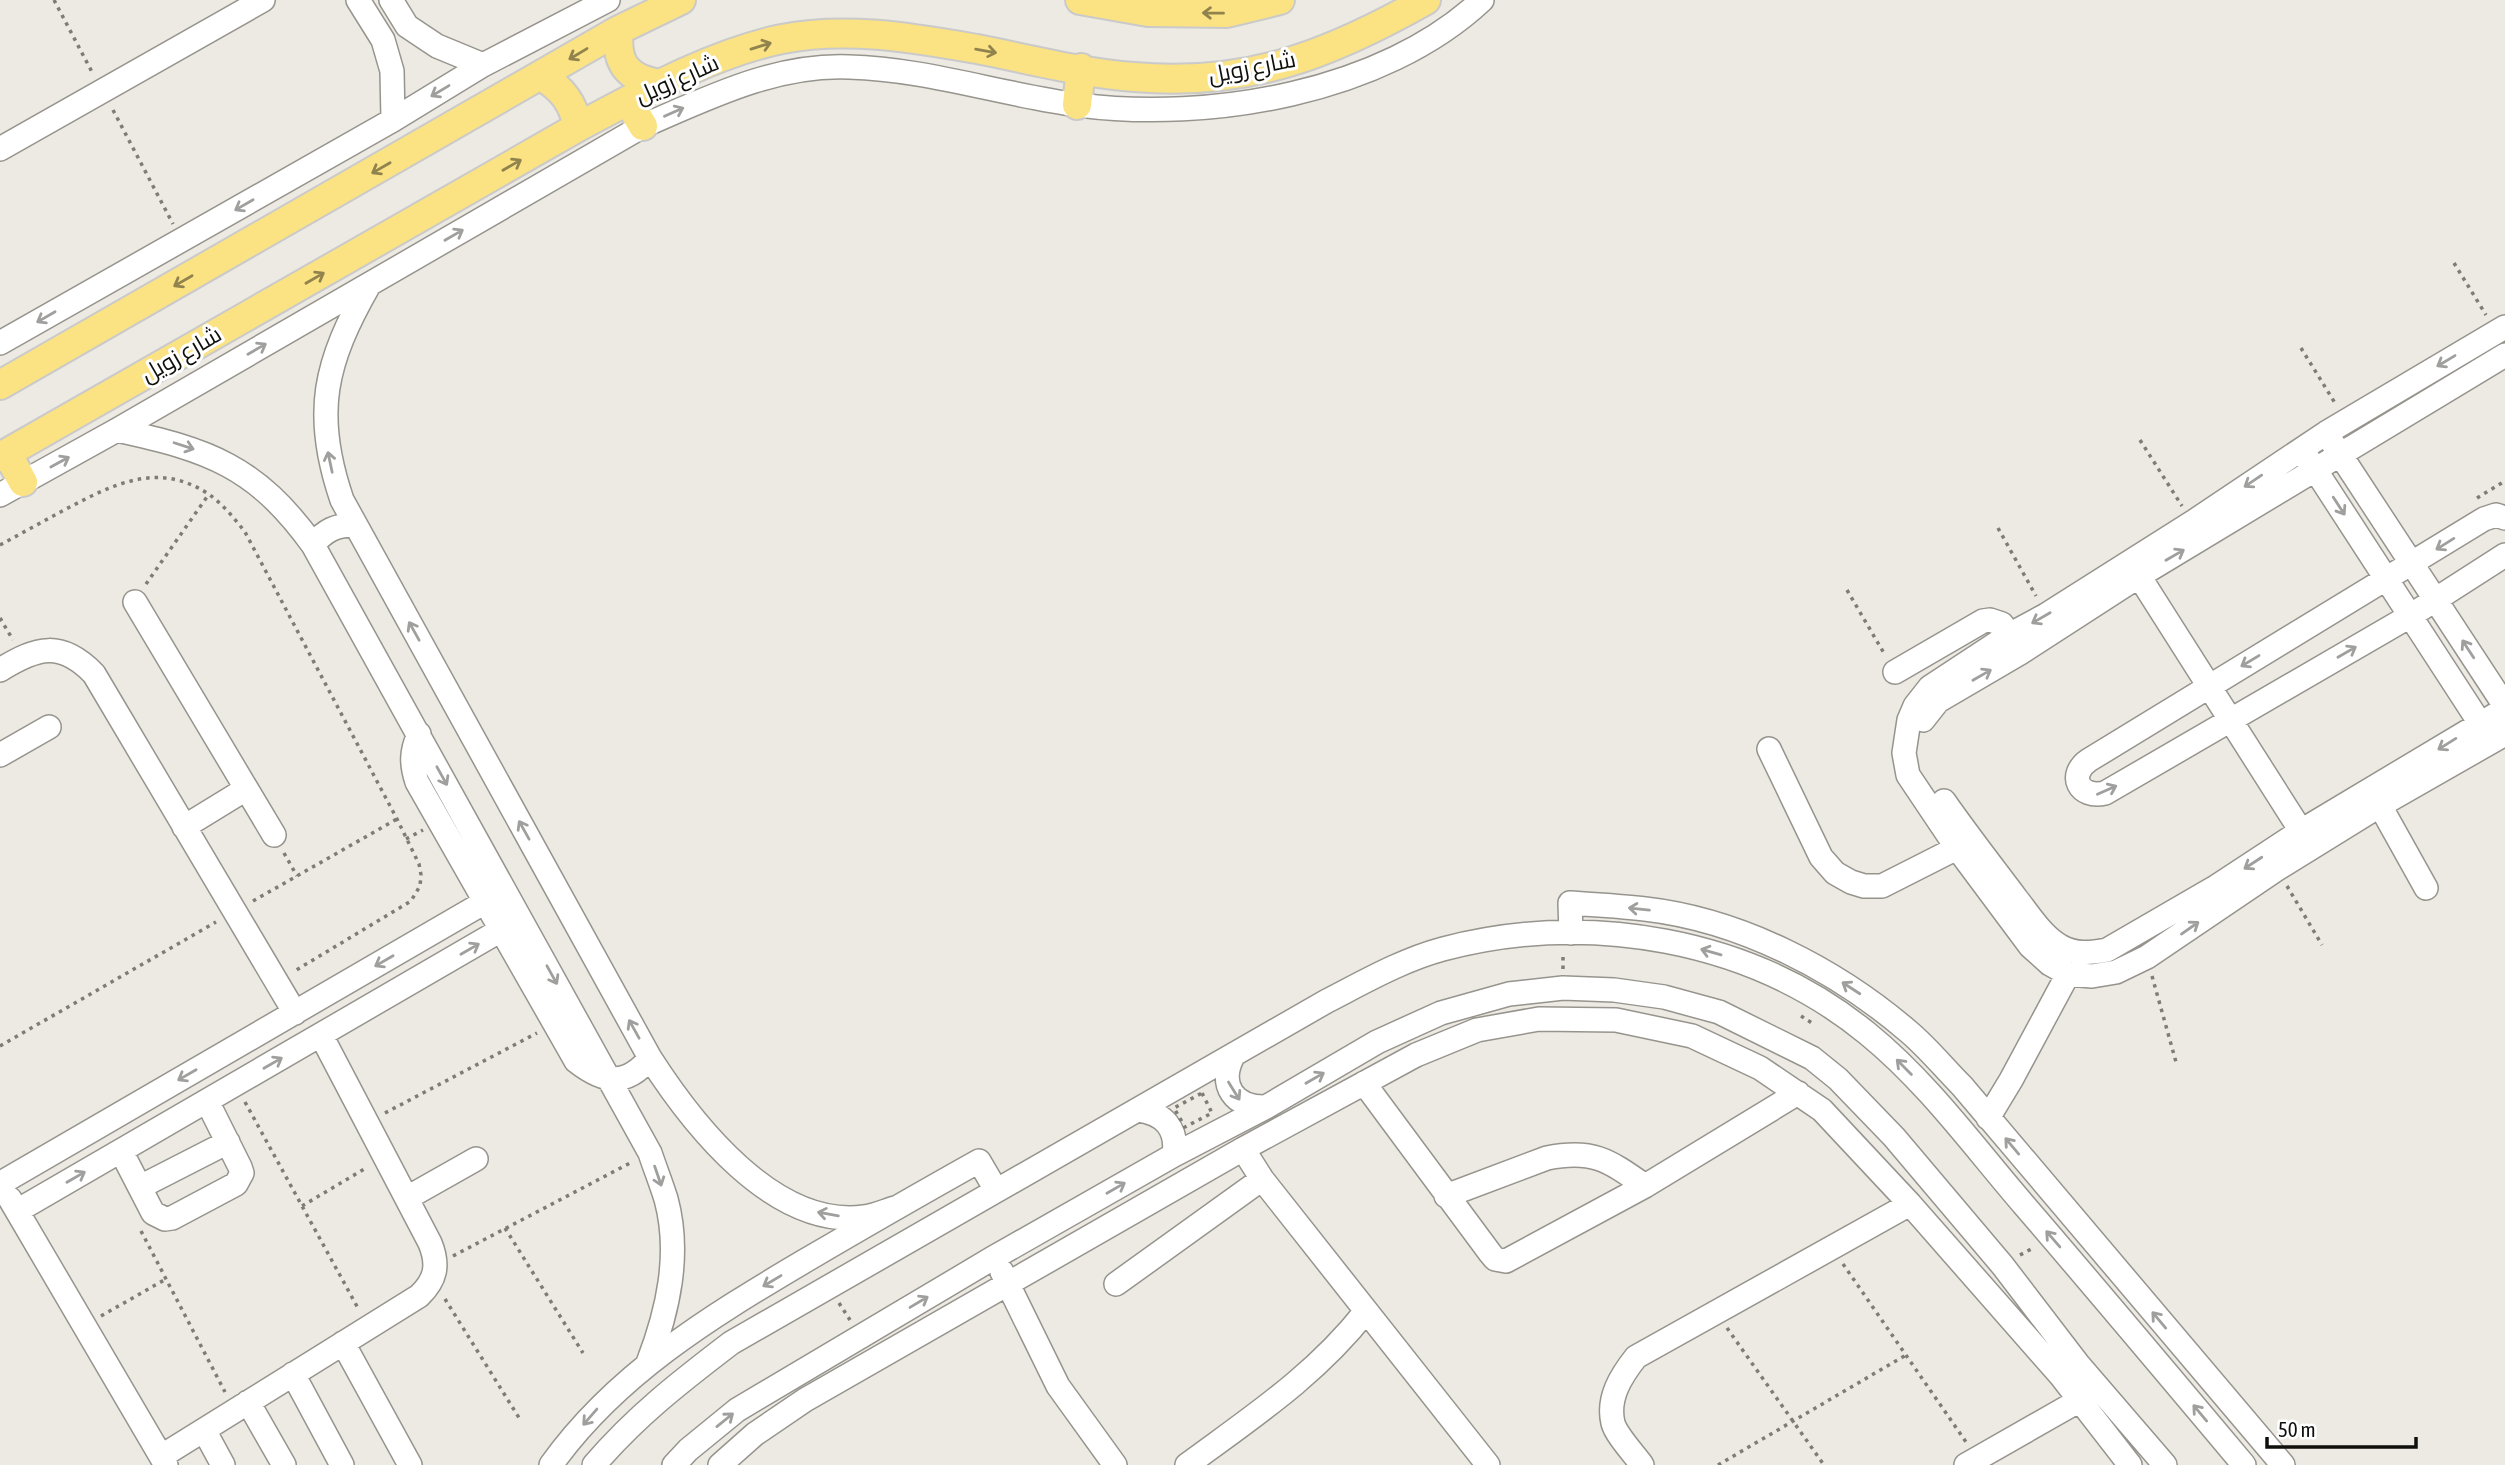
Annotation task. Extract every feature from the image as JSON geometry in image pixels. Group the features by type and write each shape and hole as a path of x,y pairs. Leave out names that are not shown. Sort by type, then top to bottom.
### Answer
{"main road":[{"path":"0,385 619,30 681,0"},
{"path":"1080,0 1149,12 1227,13 1280,0"},
{"name":"شارع زويل","path":"4,455 578,127 660,84 733,55 783,39 844,33 909,37 1132,77 1178,79 1237,74 1282,66 1340,45 1426,0"},
{"path":"619,30 617,46 621,61 631,74 644,82 660,84"},
{"path":"1077,105 1082,68"},
{"path":"541,76 555,84 567,96 575,111 578,127"},
{"path":"628,101 643,127"},
{"path":"4,455 12,488"}],"street":[{"path":"0,149 263,0"},
{"path":"358,0 383,40 392,71 393,120"},
{"path":"391,0 407,26 437,46 483,65"},
{"path":"0,343 393,120 483,65 608,0"},
{"path":"12,488 643,127 730,88 788,72 848,66 931,76 1077,105 1131,110 1194,110 1256,102 1313,89 1375,66 1423,43 1467,14 1482,0"},
{"path":"383,40 407,26"},
{"path":"370,283 344,329 327,385 326,443 332,472 355,525 650,1058 702,1129 732,1159 794,1205 828,1216 864,1217 895,1208"},
{"path":"2014,644 2046,615 2139,576 2302,449 2501,329"},
{"path":"2326,433 2340,454 2505,707 2492,733 2376,798 2301,831 2147,957 2116,972 2092,976 2030,946 2023,922 1947,819 1903,753 1915,723 1915,706 2198,530 2316,470 2340,454 2505,355"},
{"path":"117,430 176,443 229,464 276,499 313,545 650,1153 667,1201 672,1242 671,1284 663,1324 648,1363"},
{"path":"2302,449 2410,616 2492,733"},
{"path":"2505,518 2496,515 2484,519 2412,565 2209,685 2081,766 2077,775 2079,785 2085,792 2095,795 2105,793 2410,616 2505,555"},
{"path":"313,545 331,528 355,525"},
{"path":"2139,576 2301,831"},
{"path":"135,602 274,835"},
{"path":"1895,672 1983,621 2002,624 2014,644"},
{"path":"0,670 22,656 41,650 62,652 80,660 94,674 295,1013"},
{"path":"0,755 49,727"},
{"path":"419,734 412,750 412,767 417,782 576,1061 592,1074 611,1080 627,1078 640,1070 650,1058"},
{"path":"1769,750 1821,857 1835,873 1851,882 1864,886 1882,886 1957,848"},
{"path":"184,827 246,789"},
{"path":"1988,1118 2011,1080 2059,961 2076,952 2107,950 2133,935 2277,869 2376,798"},
{"path":"2376,798 2426,888"},
{"path":"1947,819 1957,848 1986,872"},
{"path":"321,1035 430,1243 434,1272 419,1296 241,1406 164,1460 1,1182 485,902"},
{"path":"1567,943 1570,903 1659,912 1719,925 1788,952 1853,988 1910,1033 1962,1086 2283,1465"},
{"path":"17,1211 501,930"},
{"path":"594,1465 657,1399 731,1343 1327,1001 1406,962 1440,950 1487,940 1567,943 1625,934 1677,943 1740,962 1777,977 1824,1002 1867,1033 1907,1068 2244,1465"},
{"path":"2133,935 2147,957"},
{"path":"2107,950 2116,972"},
{"path":"674,1465 737,1410 993,1258 1174,1155 1266,1107 1377,1042 1441,1013 1509,994 1563,988 1664,996 1719,1012 1812,1058 1838,1079 1894,1137 2003,1266 2070,1370 2080,1400 2130,1465"},
{"path":"720,1465 755,1434 805,1400 1243,1149 1364,1083 1416,1055 1477,1030 1539,1019 1616,1020 1692,1036 1760,1068 1822,1110 2070,1370 2165,1465"},
{"path":"1233,1056 1227,1077 1235,1097 1244,1104 1266,1107"},
{"path":"1364,1083 1494,1259 1506,1261 1645,1186 1798,1093"},
{"path":"121,1151 153,1213 165,1219 172,1218 236,1184 240,1180 240,1167 207,1101"},
{"path":"1138,1110 1160,1115 1168,1123 1173,1133 1174,1155"},
{"path":"140,1188 228,1142"},
{"path":"1243,1149 1262,1179 1488,1465"},
{"path":"1446,1196 1547,1158 1580,1154 1604,1159 1645,1186"},
{"path":"407,1198 476,1159"},
{"path":"551,1465 597,1410 648,1363 735,1302 979,1161 996,1190"},
{"path":"1116,1284 1262,1179"},
{"path":"1642,1465 1614,1425 1612,1399 1621,1376 1636,1357 1910,1204"},
{"path":"993,1258 1009,1284 1058,1386 1115,1465"},
{"path":"2112,1307 2135,1292"},
{"path":"1186,1465 1311,1371 1345,1338 1366,1311"},
{"path":"343,1343 410,1465"},
{"path":"293,1374 342,1465"},
{"path":"1972,1462 2080,1400"},
{"path":"241,1406 284,1465"},
{"path":"204,1430 223,1465"}],"path":[{"path":"54,0 181,240"},
{"path":"2454,263 2501,329"},
{"path":"2301,348 2346,421"},
{"path":"2140,440 2198,530"},
{"path":"0,545 105,488 132,479 160,478 177,481 209,494 229,512 245,532 397,819 421,875 416,895 411,901 276,982"},
{"path":"135,602 209,494"},
{"path":"1998,528 2046,615"},
{"path":"1847,590 1895,672"},
{"path":"0,618 22,656"},
{"path":"0,1046 397,819"},
{"path":"274,835 297,876"},
{"path":"2277,869 2322,945"},
{"path":"1563,988 1567,943"},
{"path":"2147,957 2176,1062"},
{"path":"1793,1012 1821,1028"},
{"path":"367,1122 554,1024"},
{"path":"236,1084 368,1328"},
{"path":"1202,1093 1212,1113 1185,1127 1174,1108 1202,1093"},
{"path":"521,1421 434,1272 505,1228 650,1153"},
{"path":"302,1206 385,1157"},
{"path":"135,1220 166,1279 241,1406"},
{"path":"505,1228 583,1353"},
{"path":"2003,1266 2052,1237"},
{"path":"1832,1248 1906,1355 1972,1462"},
{"path":"84,1325 166,1279"},
{"path":"829,1286 861,1336"},
{"path":"1716,1312 1824,1465"},
{"path":"1718,1465 1906,1355"}]}
